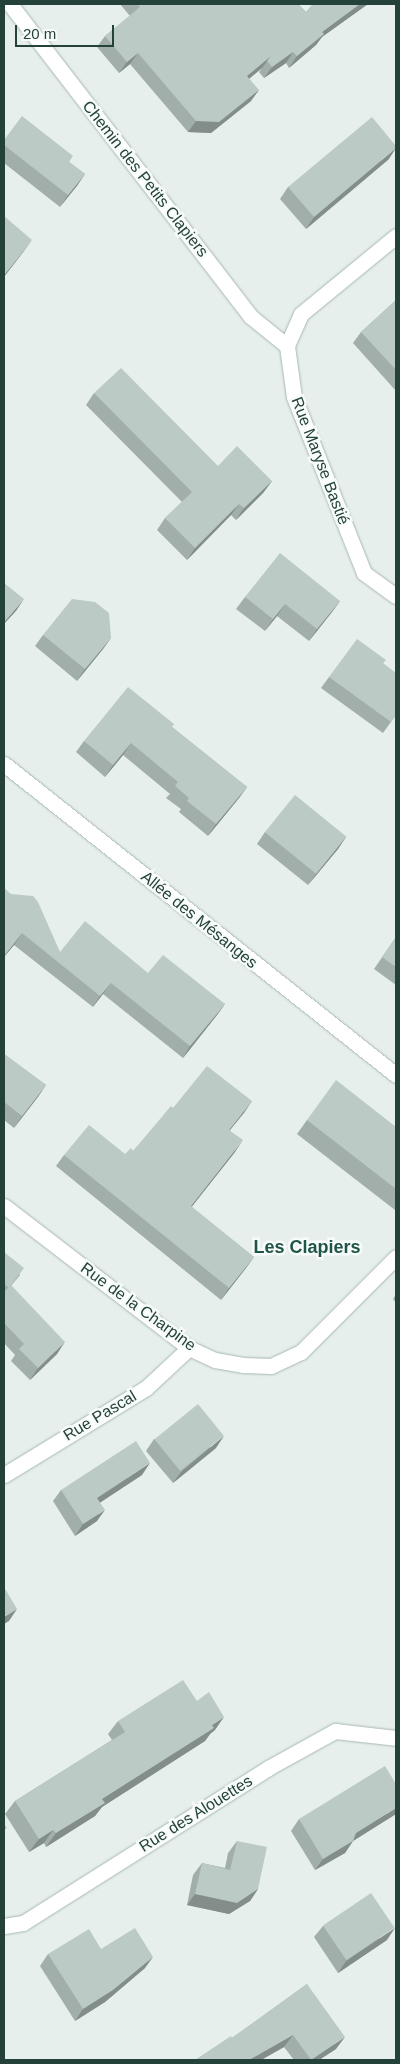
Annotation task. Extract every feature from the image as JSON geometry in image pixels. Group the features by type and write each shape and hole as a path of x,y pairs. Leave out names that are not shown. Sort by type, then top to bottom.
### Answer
{"street":[{"name":"Chemin des Petits Clapiers","path":"10,4 250,316 287,346"},
{"path":"287,346 301,314 396,236"},
{"name":"Rue Maryse Bastié","path":"287,346 294,397 364,573 396,596"},
{"name":"Allée des Mésanges","path":"4,764 340,1033 396,1075"},
{"name":"Rue de la Charpine","path":"4,1206 189,1348 215,1360 243,1365 272,1366 301,1352 396,1257"},
{"name":"Rue Pascal","path":"4,1475 146,1388 189,1348"},
{"name":"Rue des Alouettes","path":"4,1926 23,1923 268,1768 335,1730 396,1738"}],"building":[{"path":"137,4 298,4 306,12 313,4 360,4 322,32 324,34 297,56 293,52 272,67 267,61 271,56 247,76 259,90 219,122 196,121 138,53 127,62 105,36 140,7"},
{"path":"22,116 73,156 69,162 85,174 68,195 4,145 4,140"},
{"path":"372,117 396,148 314,217 288,187"},
{"path":"4,216 32,240 4,275"},
{"path":"396,300 396,370 361,332"},
{"path":"121,368 218,466 237,446 272,481 244,508 239,504 195,548 165,518 192,492 94,393"},
{"path":"280,553 340,601 317,629 285,604 273,619 245,597"},
{"path":"4,583 24,599 4,622"},
{"path":"72,599 95,602 109,613 111,638 85,669 43,635"},
{"path":"357,639 386,660 383,663 396,673 396,714 391,722 329,677"},
{"path":"128,687 174,724 172,727 247,787 216,824 187,801 189,798 175,786 178,782 131,743 113,765 84,741"},
{"path":"295,795 346,837 316,874 265,832"},
{"path":"4,888 11,894 33,896 38,902 60,952 85,921 148,973 163,955 225,1004 190,1046 111,983 100,996 22,933 4,956"},
{"path":"396,937 396,967 382,957"},
{"path":"4,1054 46,1085 22,1116 4,1102"},
{"path":"207,1066 252,1101 229,1130 243,1140 191,1206 254,1257 229,1288 64,1155 89,1125 125,1154 131,1148 133,1151 171,1106 173,1108"},
{"path":"336,1080 396,1127 396,1189 307,1120"},
{"path":"4,1252 24,1268 9,1288 4,1284"},
{"path":"11,1285 65,1342 38,1368 19,1349 24,1344 4,1323 4,1292"},
{"path":"198,1404 224,1436 180,1471 154,1439"},
{"path":"136,1441 150,1463 97,1498 105,1510 83,1524 61,1490"},
{"path":"4,1587 17,1609 4,1617"},
{"path":"183,1680 197,1701 209,1692 224,1717 212,1725 214,1728 102,1799 105,1803 56,1833 53,1830 39,1839 15,1801 125,1732 118,1721"},
{"path":"385,1766 396,1784 396,1808 356,1833 353,1841 323,1859 299,1819"},
{"path":"237,1841 267,1847 258,1889 237,1903 195,1894 202,1863 230,1870"},
{"path":"371,1893 394,1928 346,1960 323,1925"},
{"path":"135,1928 153,1957 113,1990 83,2009 48,1954 89,1929 101,1949"},
{"path":"307,1984 345,2037 311,2060 293,2035 249,2060 195,2060 231,2036 232,2038"}],"district":[{"name":"Les Clapiers","path":"307,1247"}]}
